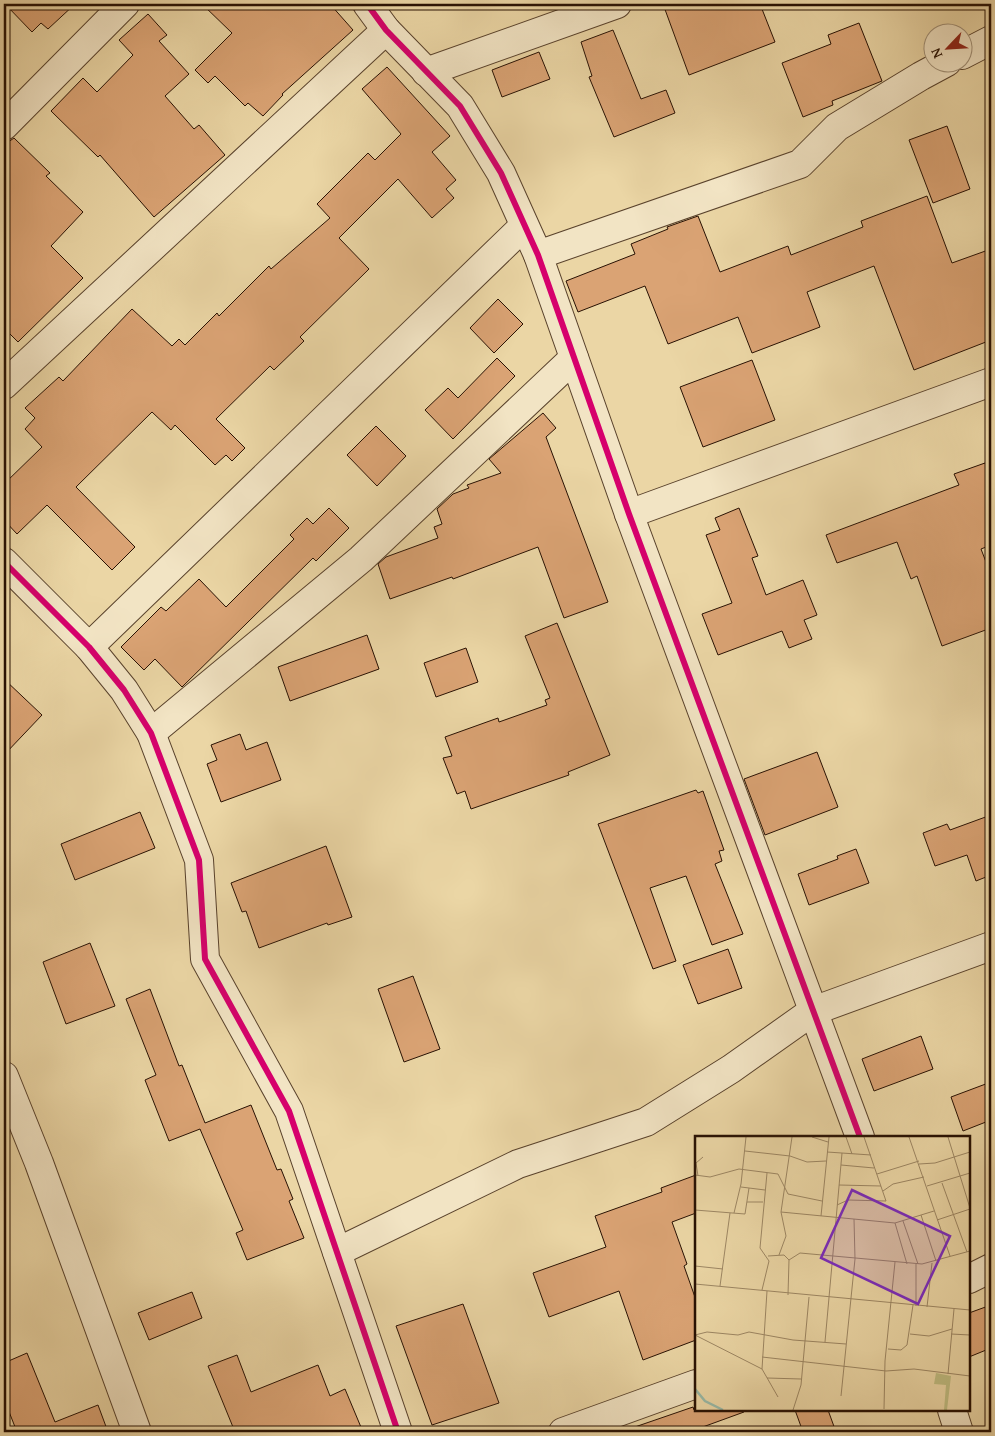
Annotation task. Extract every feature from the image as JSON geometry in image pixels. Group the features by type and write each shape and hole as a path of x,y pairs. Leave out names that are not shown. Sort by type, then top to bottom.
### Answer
{"street":[{"path":"4,126 125,4"},
{"path":"367,4 386,30 460,106 501,173 538,255 629,514 860,1136"},
{"path":"426,72 617,4"},
{"path":"4,385 386,30"},
{"path":"972,50 991,40"},
{"path":"538,255 800,164 837,127 928,72"},
{"path":"89,647 524,226"},
{"path":"151,733 361,559 574,358"},
{"path":"629,514 991,382"},
{"path":"4,562 89,647 124,690 151,733 199,860 204,959 289,1111 398,1432"},
{"path":"337,1252 518,1164 646,1122 731,1069 813,1011 991,946"},
{"path":"4,1076 39,1163 136,1432"},
{"path":"970,1278 991,1268"},
{"path":"563,1432 695,1384"},
{"path":"952,1411 959,1432"}],"building":[{"path":"5,4 75,4 48,29 41,23 32,32"},
{"path":"202,4 330,4 353,30 282,94 263,116 248,103 245,106 215,76 208,83 195,70 232,33"},
{"path":"663,4 760,4 775,42 689,75"},
{"path":"148,14 167,35 159,41 189,74 165,96 194,129 199,125 225,155 154,217 100,155 98,157 51,111 83,78 97,92 133,55 119,40"},
{"path":"859,23 882,81 832,101 833,105 803,117 782,63 831,44 828,35"},
{"path":"613,30 641,99 666,90 675,113 614,137 589,77 592,76 581,42"},
{"path":"539,52 550,79 502,97 492,70"},
{"path":"387,67 450,136 432,152 456,180 446,189 454,198 432,218 398,179 339,238 369,269 300,337 304,341 274,370 270,366 216,419 245,448 232,461 226,455 215,465 175,425 171,430 152,412 76,487 135,547 112,570 47,505 17,534 4,520 4,484 42,447 25,429 35,418 25,408 59,377 63,381 132,309 172,346 179,339 185,345 217,313 219,316 269,266 271,269 330,218 317,204 368,153 375,160 401,134 362,89"},
{"path":"947,126 970,189 933,203 909,140"},
{"path":"14,138 50,173 46,176 83,212 51,246 83,278 18,342 4,328 4,145"},
{"path":"927,196 952,263 991,249 991,340 914,370 874,266 807,292 820,327 752,353 738,317 668,344 645,286 578,312 566,281 635,254 631,244 668,229 667,227 698,216 720,272 788,246 791,255 863,227 861,221"},
{"path":"498,299 523,324 494,353 470,328"},
{"path":"497,358 515,376 453,439 425,410 448,388 458,398"},
{"path":"752,360 775,420 703,447 680,387"},
{"path":"543,413 556,428 546,437 608,602 564,618 538,547 453,579 452,577 390,599 378,564 386,557 438,538 434,527 442,524 437,509 453,494 469,488 467,485 501,473 489,459"},
{"path":"376,426 406,456 377,486 347,455"},
{"path":"985,463 991,481 991,545 981,549 991,575 991,628 942,646 917,576 911,579 897,542 837,563 826,535 959,485 954,474"},
{"path":"329,508 349,528 316,561 313,558 182,687 155,659 144,670 121,647 161,607 166,611 199,579 226,607 294,539 290,535 307,518 313,524"},
{"path":"739,508 758,556 752,558 766,595 803,580 817,615 804,620 812,639 789,648 782,631 718,655 702,614 732,603 706,535 720,530 715,518"},
{"path":"557,623 610,755 568,772 569,775 471,809 465,791 457,794 443,758 452,756 445,737 498,718 499,722 547,705 545,700 550,698 525,636"},
{"path":"367,635 379,669 290,701 278,667"},
{"path":"466,648 478,682 436,697 424,663"},
{"path":"4,679 42,715 4,755"},
{"path":"240,734 246,750 267,742 281,780 221,802 207,764 217,760 211,745"},
{"path":"817,752 838,807 765,835 744,779"},
{"path":"696,790 698,793 703,791 724,850 719,851 722,861 715,864 743,934 712,945 686,876 650,888 676,961 653,969 598,824"},
{"path":"140,812 155,848 75,880 61,844"},
{"path":"991,815 991,875 976,881 967,855 935,866 923,833 947,824 950,830"},
{"path":"326,846 352,917 328,925 327,923 259,948 246,911 242,912 231,883"},
{"path":"856,849 869,883 809,905 798,874 838,859 837,856"},
{"path":"90,943 115,1006 66,1024 43,962"},
{"path":"728,949 742,988 698,1004 683,965"},
{"path":"413,976 440,1049 404,1062 378,989"},
{"path":"150,989 179,1066 182,1065 205,1123 251,1105 277,1170 281,1169 293,1199 289,1201 304,1238 247,1260 236,1233 243,1230 200,1129 169,1141 145,1080 156,1075 126,999"},
{"path":"921,1036 933,1069 874,1091 862,1059"},
{"path":"991,1082 991,1120 963,1131 951,1097"},
{"path":"695,1175 695,1213 672,1222 687,1264 684,1266 695,1297 695,1340 643,1360 619,1291 549,1317 533,1273 606,1247 595,1216 662,1192 661,1188"},
{"path":"192,1292 202,1318 149,1340 138,1313"},
{"path":"463,1304 499,1403 432,1425 396,1326"},
{"path":"991,1305 991,1348 970,1357 970,1313"},
{"path":"27,1353 55,1422 98,1405 108,1432 17,1432 4,1399 4,1363"},
{"path":"237,1355 251,1392 318,1365 330,1396 345,1389 363,1432 235,1432 208,1366"},
{"path":"693,1407 695,1411 744,1412 689,1432 630,1432 629,1429"},
{"path":"795,1411 828,1411 836,1432 803,1432"}],"cycle path":[{"path":"367,4 386,30 460,106 501,173 538,255 629,514 860,1136"},
{"path":"4,562 89,647 124,690 151,733 199,860 205,959 289,1111 398,1432"}]}
